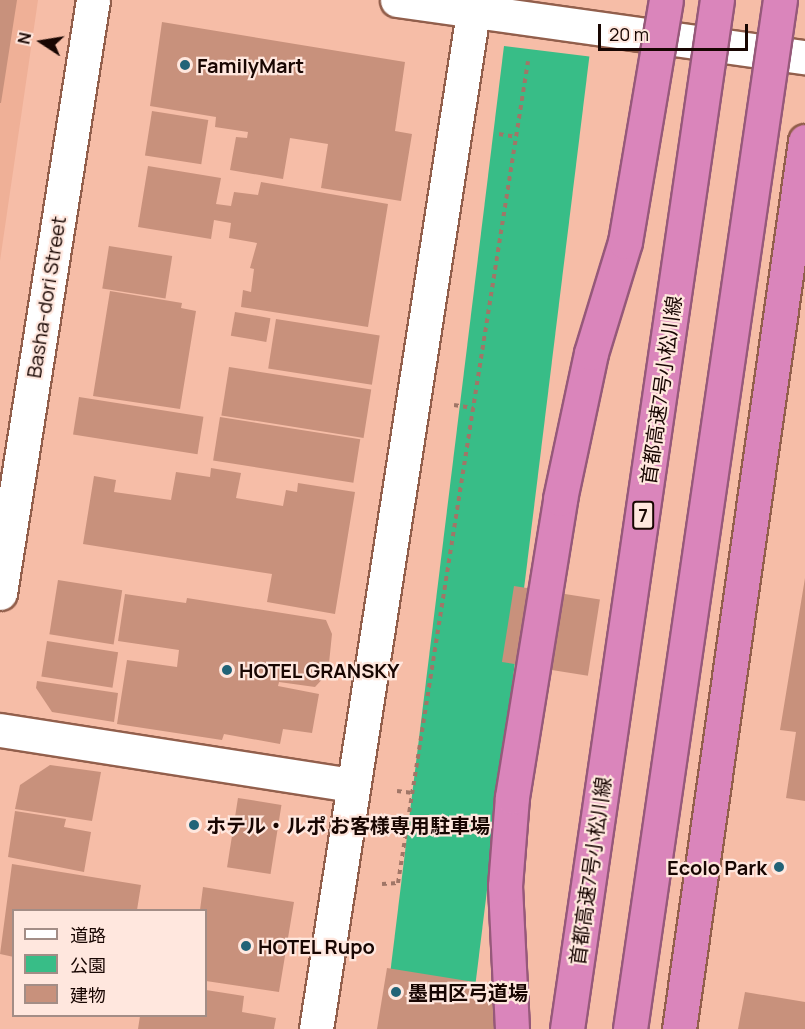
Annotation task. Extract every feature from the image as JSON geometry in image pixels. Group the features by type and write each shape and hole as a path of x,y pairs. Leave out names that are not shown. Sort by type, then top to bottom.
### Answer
{"highway":[{"path":"512,1029 505,886 514,786 560,499 591,353 625,242 666,0"},
{"name":"首都高速7号小松川線","path":"567,1029 717,0"},
{"path":"630,1029 780,0"},
{"path":"679,1029 805,141"}],"street":[{"name":"Basha-dori Street","path":"0,593 3,550 93,0"},
{"path":"397,0 474,6 805,57"},
{"path":"316,1029 474,6"},
{"path":"0,730 353,785"}],"path":[{"path":"375,884 398,883 530,49"}],"shaded area":[{"path":"0,0 38,0 0,261"}],"green space":[{"path":"504,46 589,56 470,1029 383,1029"}],"building":[{"path":"0,0 17,0 1,103 0,103"},
{"path":"162,22 405,62 395,131 412,134 401,201 321,188 328,144 290,138 283,179 230,170 236,137 247,138 248,132 215,127 216,117 150,106"},
{"path":"152,111 208,120 201,164 145,155"},
{"path":"148,166 221,178 216,204 231,206 234,192 258,195 261,182 388,204 368,327 241,307 243,290 251,292 254,269 250,268 257,243 229,238 231,223 214,220 211,239 138,227"},
{"path":"109,246 172,256 165,298 102,288"},
{"path":"110,291 182,303 181,308 196,311 180,409 93,396"},
{"path":"235,312 270,318 266,342 231,336"},
{"path":"276,319 380,335 372,385 268,368"},
{"path":"229,367 371,390 364,438 221,415"},
{"path":"79,397 203,417 198,454 73,435"},
{"path":"220,417 360,439 353,483 213,460"},
{"path":"211,468 241,473 236,498 283,506 286,490 297,492 298,483 355,492 335,614 267,602 272,574 83,544 94,476 116,480 114,492 171,500 176,472 210,477"},
{"path":"805,578 805,801 786,798 796,732 780,730"},
{"path":"58,580 122,590 114,644 49,634"},
{"path":"514,586 600,600 588,676 502,662"},
{"name":"HOTEL GRANSKY","path":"125,594 186,603 187,598 326,620 332,634 328,673 315,687 279,682 278,686 319,694 312,733 283,729 280,744 224,734 222,740 117,724 127,660 177,667 179,650 118,641"},
{"path":"47,641 118,652 112,688 41,677"},
{"path":"37,681 118,693 114,722 52,712 36,688"},
{"path":"50,765 101,772 92,821 15,809 20,785"},
{"path":"238,798 281,805 271,874 227,867"},
{"path":"15,811 66,819 64,827 91,832 84,872 8,857"},
{"path":"12,864 141,885 137,909 12,909 12,957 0,954"},
{"name":"HOTEL Rupo","path":"203,887 294,902 279,992 207,981 207,909 200,909"},
{"path":"387,968 511,988 504,1029 377,1029"},
{"path":"207,990 244,996 242,1012 276,1018 274,1029 138,1029 140,1017 207,1017"},
{"path":"745,992 805,1002 805,1029 738,1029"}],"place":[{"name":"FamilyMart","path":"185,65"},
{"name":"HOTEL GRANSKY","path":"227,670"},
{"name":"ホテル・ルポ お客様専用駐車場","path":"194,825"},
{"name":"Ecolo Park","path":"779,867"},
{"name":"HOTEL Rupo","path":"246,946"},
{"name":"墨田区弓道場","path":"396,992"}]}
